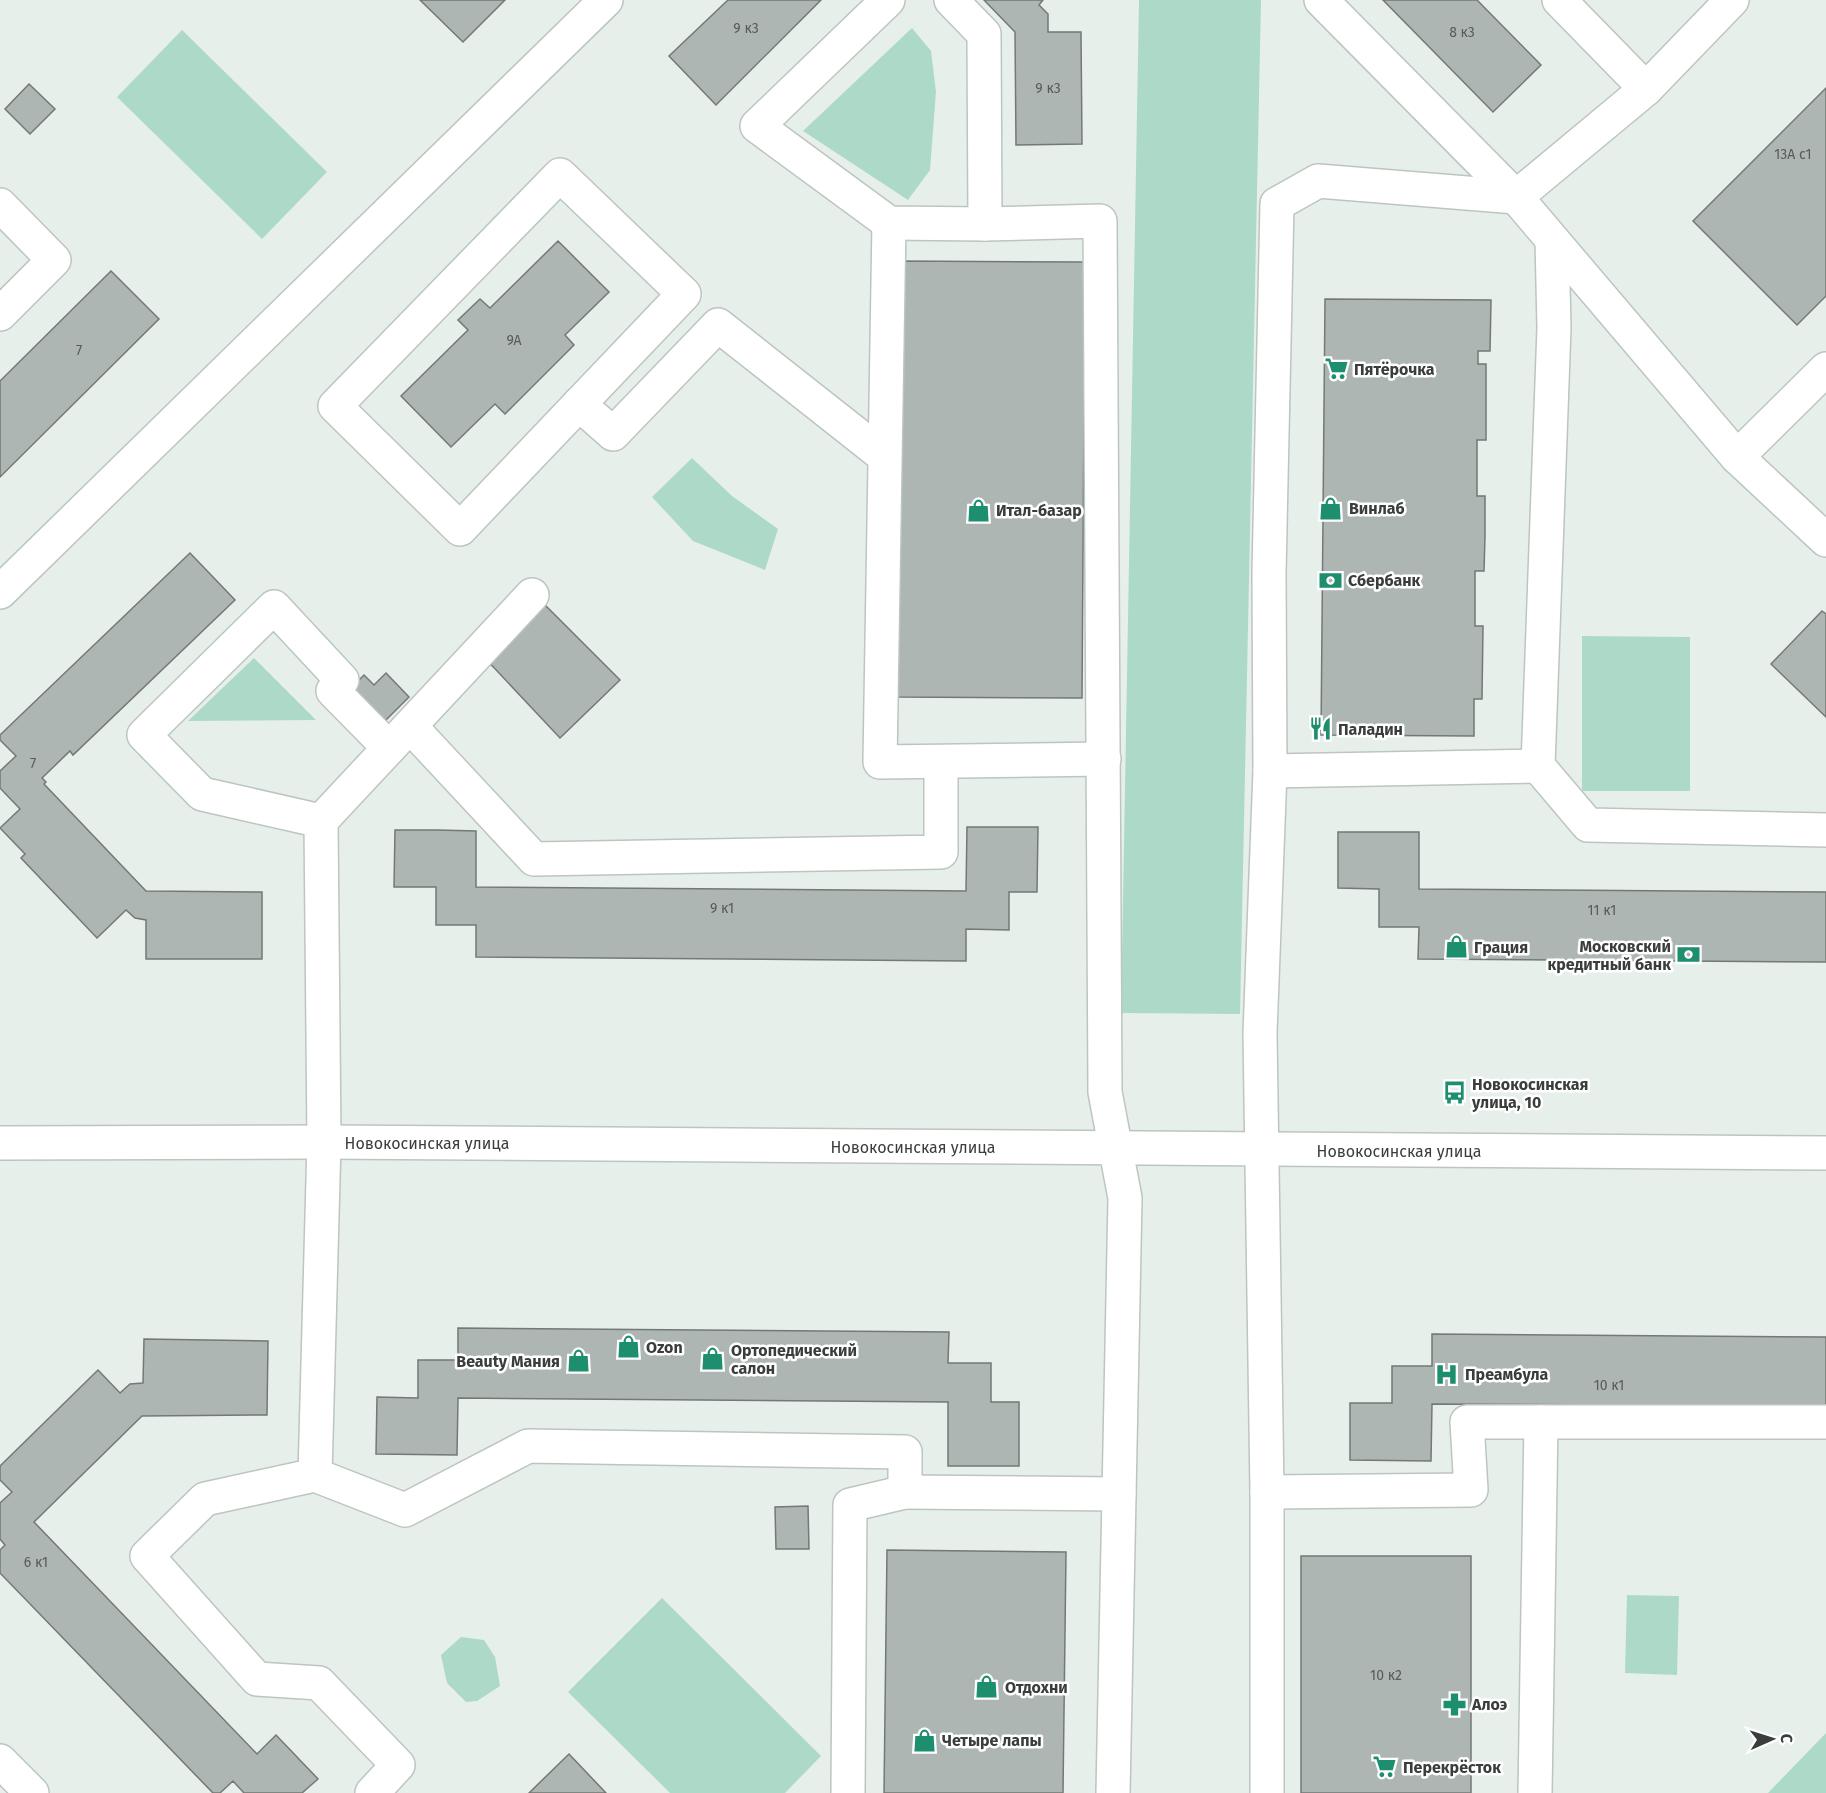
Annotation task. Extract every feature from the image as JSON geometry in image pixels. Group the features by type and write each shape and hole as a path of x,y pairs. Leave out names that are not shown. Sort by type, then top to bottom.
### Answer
{"street":[{"path":"0,592 606,0"},
{"path":"888,0 757,126 889,223 985,224 1100,221 1105,1092 1125,1198 1113,1793"},
{"path":"951,0 984,34 985,224"},
{"path":"1322,0 1515,197 1552,240 1616,296 1737,457 1826,540"},
{"path":"1559,0 1646,89"},
{"path":"1266,1793 1267,1492 1260,1033 1270,771 1269,573 1277,204 1318,181 1515,197 1646,89 1732,0"},
{"path":"560,175 684,294 579,404 460,529 335,406 560,175"},
{"path":"0,205 54,260 0,314"},
{"path":"889,223 880,762 1104,759"},
{"path":"1552,240 1554,328 1538,766 1588,825 1826,830"},
{"path":"579,404 613,435 718,325 884,456"},
{"path":"1737,457 1826,369"},
{"path":"315,1474 324,1142 321,821 532,595"},
{"path":"321,821 201,794 144,735 274,607 342,680 333,691 400,737 534,859 941,852 941,762"},
{"path":"1270,771 1538,766"},
{"name":"Новокосинская улица","path":"0,1143 324,1142 1826,1153"},
{"path":"1267,1492 1471,1490 1467,1422 1826,1422"},
{"path":"1535,1793 1541,1422"},
{"path":"372,1793 398,1765 319,1683 257,1679 147,1556 205,1499 315,1474 405,1510 528,1446 905,1452 905,1492"},
{"path":"848,1793 850,1505 905,1492 1119,1494"},
{"path":"0,1761 32,1793"}],"green space":[{"path":"1139,0 1261,0 1240,1014 1121,1013"},
{"path":"912,28 931,51 936,92 930,170 908,200 803,131"},
{"path":"182,30 327,172 262,239 117,97"},
{"path":"692,458 732,496 778,529 765,570 693,541 652,497"},
{"path":"1582,636 1690,637 1690,791 1582,791"},
{"path":"254,658 316,720 188,721"},
{"path":"1627,1595 1679,1596 1677,1675 1625,1673"},
{"path":"662,1598 821,1756 785,1793 670,1793 568,1692"},
{"path":"461,1637 484,1640 495,1657 500,1686 477,1701 466,1702 447,1683 441,1655"},
{"path":"1826,1733 1826,1793 1768,1793"}],"building":[{"path":"420,0 505,0 463,42"},
{"path":"728,0 821,0 716,105 669,56"},
{"path":"984,0 1043,0 1039,5 1048,14 1048,32 1081,32 1082,144 1016,145 1015,32"},
{"path":"1383,0 1477,0 1541,65 1493,112"},
{"path":"29,84 55,109 30,134 5,109"},
{"path":"1826,88 1826,296 1797,325 1693,221"},
{"path":"558,241 609,292 565,335 574,345 505,414 495,404 451,447 401,396 468,330 458,320 480,299 490,308"},
{"path":"900,261 1085,262 1082,698 897,697"},
{"path":"111,271 159,319 0,477 0,381"},
{"path":"1325,299 1491,300 1490,351 1478,351 1478,364 1486,364 1486,440 1477,440 1477,496 1485,496 1485,536 1484,571 1475,571 1475,626 1483,626 1482,699 1474,699 1474,736 1321,735"},
{"path":"190,553 235,600 73,755 70,751 42,778 46,782 44,784 146,891 262,892 262,959 146,959 146,920 135,918 126,910 97,938 21,858 25,854 0,828 20,809 0,788 0,771 16,756 0,740 0,735"},
{"path":"541,601 620,680 560,738 483,656"},
{"path":"1822,611 1826,614 1826,717 1771,664"},
{"path":"386,673 409,697 381,725 348,691 364,675 374,685"},
{"path":"967,827 1038,827 1037,892 1009,892 1009,930 966,929 966,961 476,957 476,925 436,925 436,887 394,887 395,830 437,830 476,831 476,887 966,891"},
{"path":"1338,832 1419,832 1419,889 1826,892 1826,962 1418,959 1419,927 1379,927 1379,889 1338,888"},
{"path":"458,1328 949,1332 948,1363 991,1363 991,1402 1019,1402 1019,1466 948,1466 948,1402 458,1398 457,1455 376,1454 377,1397 418,1398 418,1360 458,1360"},
{"path":"1432,1334 1826,1337 1826,1406 1432,1404 1431,1461 1350,1460 1350,1403 1392,1403 1392,1366 1432,1366"},
{"path":"144,1339 268,1341 267,1415 142,1416 34,1522 257,1754 276,1735 318,1779 302,1793 244,1793 233,1781 220,1793 213,1793 0,1573 0,1550 5,1545 0,1539 0,1503 12,1492 0,1480 0,1466 98,1370 120,1393 130,1384 143,1383"},
{"path":"808,1506 809,1549 776,1549 775,1507"},
{"path":"887,1550 1066,1552 1063,1793 884,1793"},
{"path":"1301,1556 1471,1556 1471,1793 1301,1793"},
{"path":"569,1754 606,1793 529,1793"}],"place":[{"name":"Пятёрочка","path":"1336,369"},
{"name":"Винлаб","path":"1331,508"},
{"name":"Итал-базар","path":"978,510"},
{"name":"Сбербанк","path":"1330,580"},
{"name":"Паладин","path":"1320,729"},
{"name":"Грация","path":"1456,947"},
{"name":"Московский кредитный банк","path":"1689,955"},
{"name":"Новокосинская улица, 10","path":"1454,1093"},
{"name":"Ozon","path":"628,1347"},
{"name":"Ортопедический салон","path":"713,1359"},
{"name":"Beauty Мания","path":"578,1361"},
{"name":"Преамбула","path":"1447,1374"},
{"name":"Отдохни","path":"987,1687"},
{"name":"Алоэ","path":"1454,1704"},
{"name":"Четыре лапы","path":"924,1740"},
{"name":"Перекрёсток","path":"1385,1767"}]}
